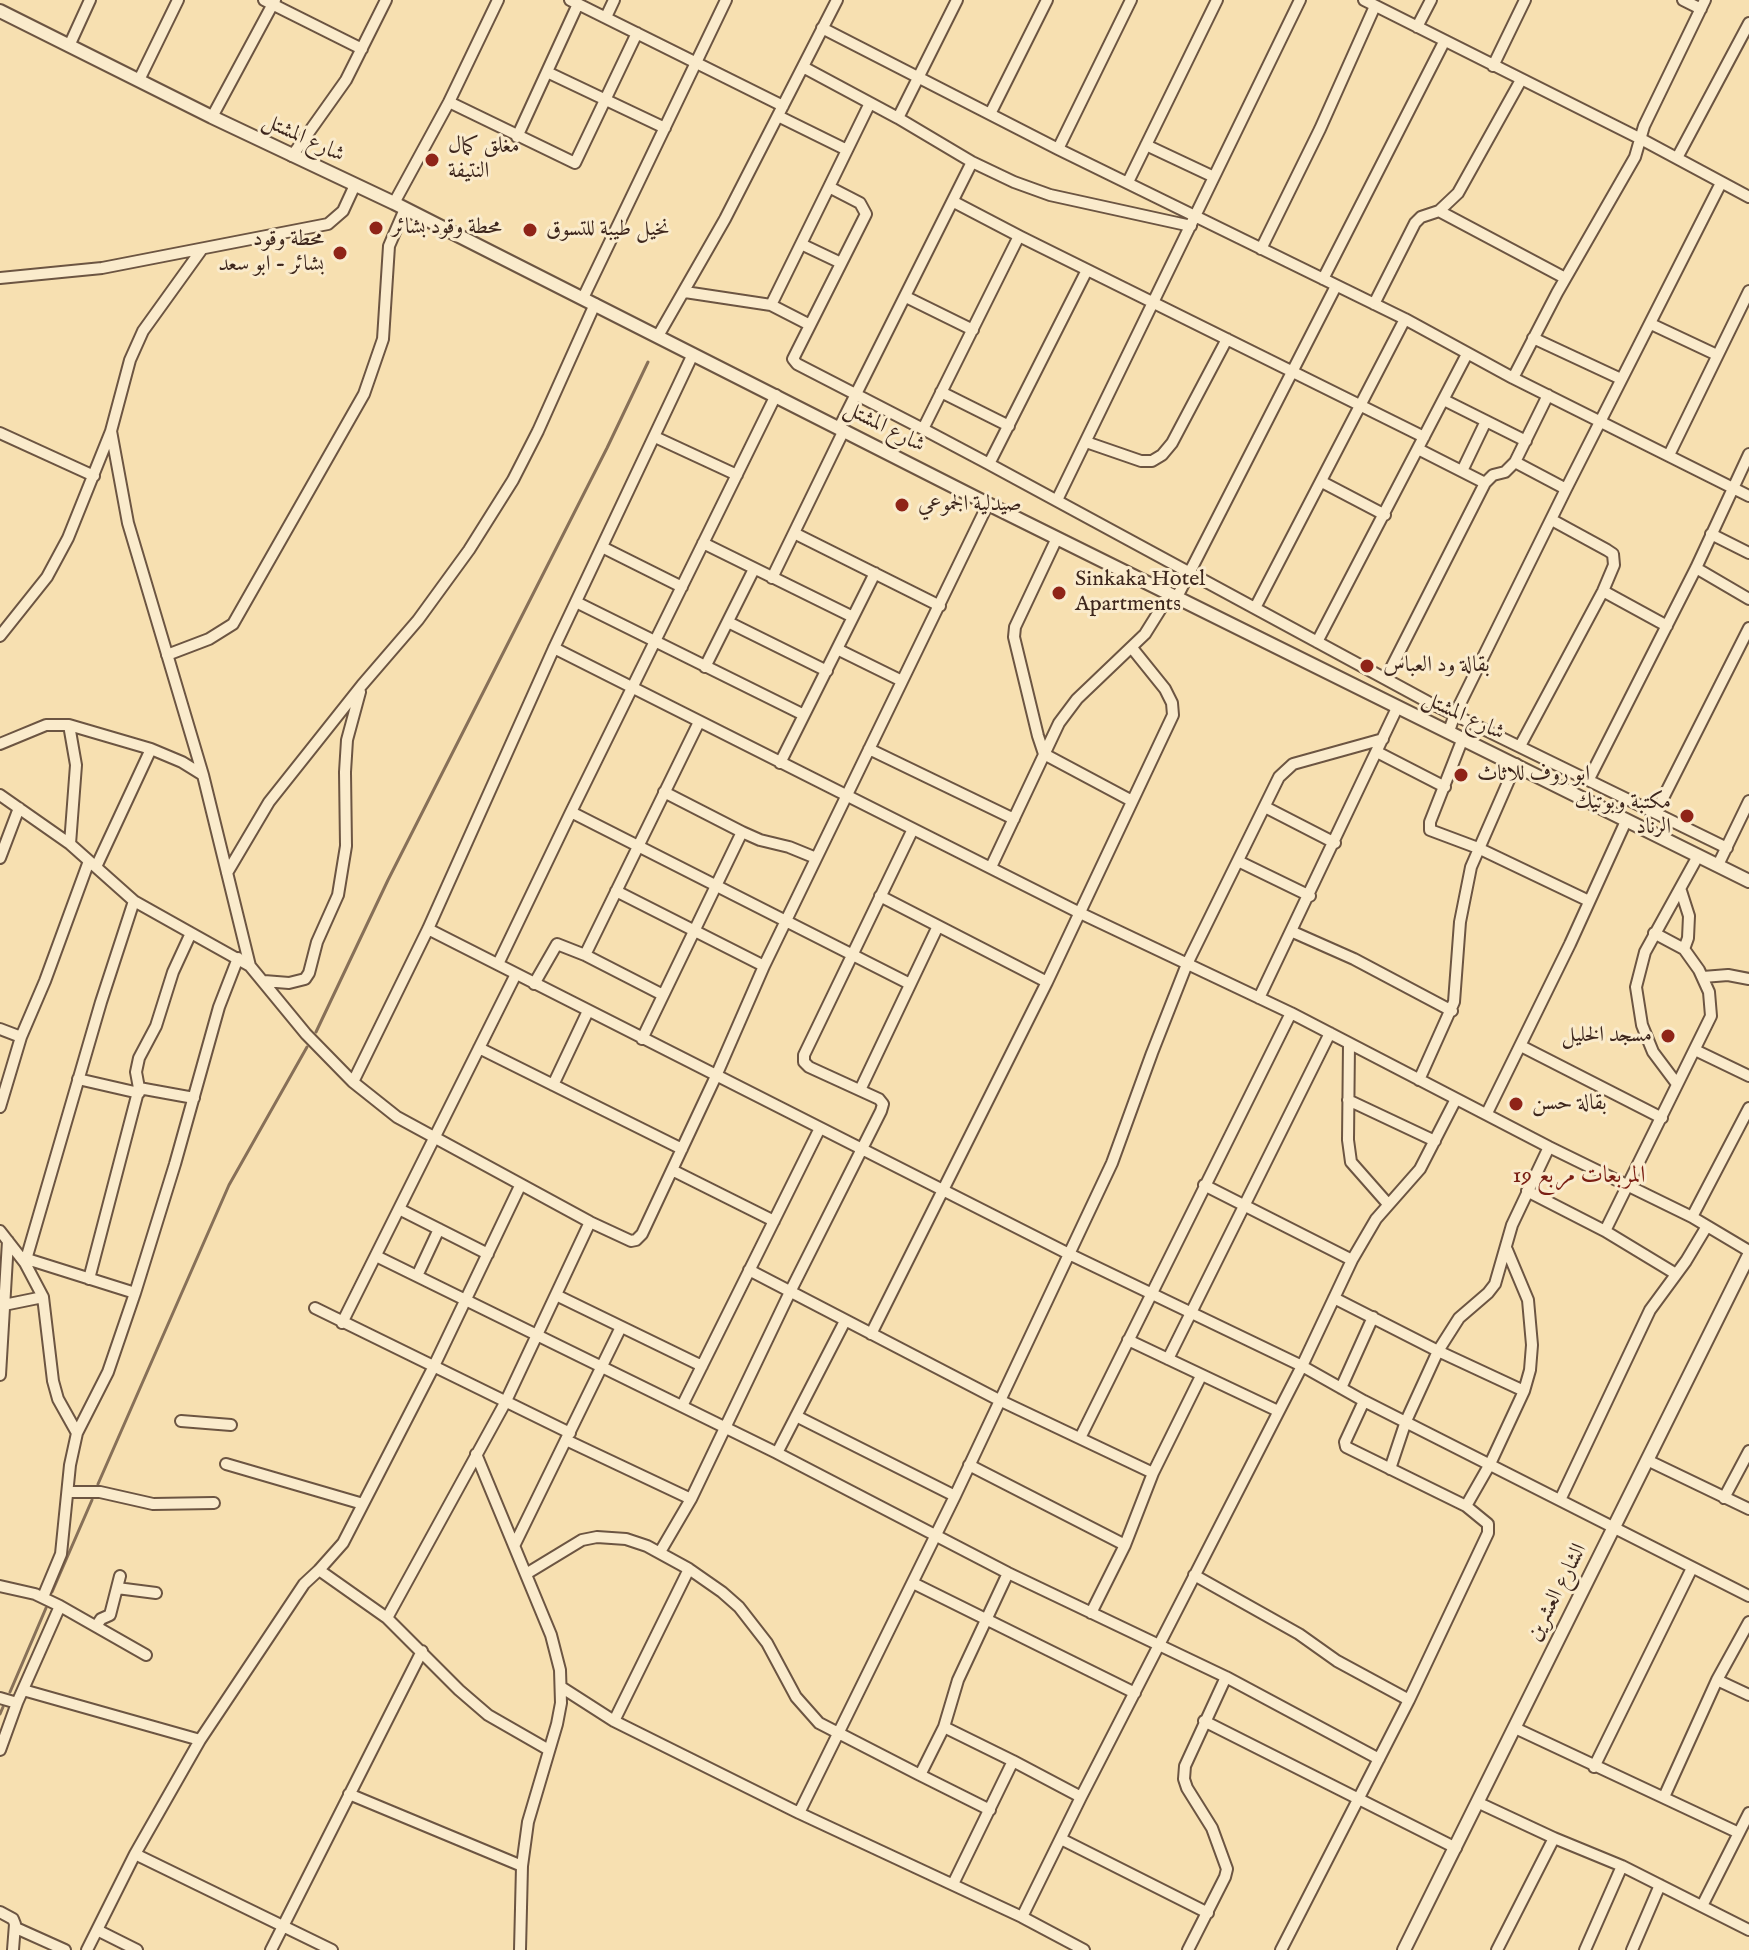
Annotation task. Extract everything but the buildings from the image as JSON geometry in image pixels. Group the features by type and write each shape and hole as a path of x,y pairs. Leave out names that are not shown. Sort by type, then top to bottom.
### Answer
{"street":[{"path":"69,46 90,0"},
{"path":"139,80 178,0"},
{"path":"292,156 346,80 386,0"},
{"path":"167,655 209,639 233,624 364,394 383,339 389,246 399,206 498,0"},
{"path":"606,17 614,0"},
{"path":"583,298 726,0"},
{"path":"658,336 685,292 837,0"},
{"path":"898,118 957,0"},
{"path":"990,114 1047,0"},
{"path":"1058,149 1131,0"},
{"path":"1128,182 1217,0"},
{"path":"1057,500 1300,0"},
{"path":"1364,0 1641,139 1749,197"},
{"path":"1417,27 1431,0"},
{"path":"1493,66 1525,0"},
{"path":"1513,378 1565,278 1635,157 1644,126 1703,4 1683,0"},
{"path":"212,117 271,1 362,49"},
{"path":"517,137 574,2 697,62 847,150"},
{"path":"1261,249 1320,129 1375,6"},
{"name":"شارع المشتل","path":"0,11 399,206 988,504 1749,881"},
{"path":"1677,158 1749,23"},
{"path":"822,28 1128,182 1193,221 1261,249 1405,319 1513,378 1749,496"},
{"path":"449,102 575,163 637,33"},
{"path":"1323,279 1444,42"},
{"path":"803,67 972,162 1014,182 1050,195 1193,221"},
{"path":"547,72 665,128"},
{"path":"1374,304 1415,223 1421,217 1439,211 1458,193 1521,80"},
{"path":"771,305 870,103"},
{"path":"1146,145 1214,177"},
{"path":"772,578 856,394 972,162"},
{"path":"1449,731 1566,489 1721,183"},
{"path":"0,278 102,268 328,224 343,211 355,185"},
{"path":"829,187 865,208 866,214 794,362 1455,714 1727,848"},
{"path":"954,202 1424,437"},
{"path":"1439,211 1565,278"},
{"path":"923,429 1019,236"},
{"path":"801,244 841,263"},
{"path":"0,636 47,577 68,538 111,431 130,360 143,331 202,249"},
{"path":"989,464 1087,270"},
{"path":"991,867 1059,723 1077,699 1145,634 1189,571 1336,286"},
{"path":"1669,455 1749,291"},
{"path":"685,292 771,305 810,325"},
{"path":"906,297 973,330"},
{"path":"227,873 269,802 418,620 469,550 513,480 595,304"},
{"path":"1255,608 1405,319"},
{"path":"1651,324 1717,355"},
{"path":"1533,338 1621,379"},
{"path":"1086,442 1141,461 1152,461 1162,455 1172,443 1227,339"},
{"path":"353,1082 428,929 554,648 693,354"},
{"path":"1317,642 1467,354"},
{"path":"941,392 1009,426"},
{"path":"498,964 776,395"},
{"path":"1386,678 1485,483 1493,475 1505,472 1515,462 1548,395"},
{"path":"1444,400 1526,441"},
{"path":"1462,471 1486,421"},
{"path":"111,431 128,523 203,775 250,966"},
{"path":"0,433 94,476"},
{"path":"655,437 737,475"},
{"path":"1418,449 1485,483"},
{"path":"1589,779 1696,568 1749,454"},
{"path":"1515,462 1566,489"},
{"path":"1322,482 1385,515"},
{"path":"0,795 70,844 134,901 250,966 306,1034 353,1082 397,1117 520,1186 590,1222 631,1241 636,1240 642,1234 764,966 988,504"},
{"path":"1520,746 1613,570 1613,554 1552,520"},
{"path":"794,533 940,606"},
{"path":"1711,534 1749,553"},
{"path":"1057,538 1015,627 1014,637 1044,754 1132,801"},
{"path":"703,543 853,617"},
{"path":"602,547 682,587"},
{"path":"1696,568 1749,599"},
{"path":"705,667 754,569"},
{"path":"780,763 875,573"},
{"path":"1603,591 1667,626"},
{"path":"576,602 804,715"},
{"path":"728,622 827,671"},
{"path":"1656,812 1749,628"},
{"path":"554,648 1080,913 1291,1013 1549,1147 1692,1217 1748,1256"},
{"path":"871,1334 1047,982 1173,715 1172,703 1165,689 1132,648"},
{"path":"837,649 902,681"},
{"path":"264,981 289,983 305,979 338,895 346,846 347,740 362,685"},
{"path":"1259,998 1397,708"},
{"path":"585,955 699,722"},
{"path":"0,744 46,725 69,725 151,749 203,775"},
{"path":"69,725 76,765 70,844"},
{"path":"1463,738 1430,822 1430,830 1478,848 1589,901"},
{"path":"799,1813 955,1496 1112,1163 1187,964 1279,777 1293,764 1383,739"},
{"path":"0,1107 21,1037 92,864 151,749"},
{"path":"869,749 1014,819"},
{"path":"1377,752 1445,787"},
{"path":"1419,1080 1452,1011 1460,922 1471,867 1516,764"},
{"path":"664,792 760,840 816,858"},
{"path":"1718,865 1749,801"},
{"path":"1265,807 1335,843"},
{"path":"0,858 19,808"},
{"path":"571,812 910,984"},
{"path":"1487,1113 1626,821"},
{"path":"660,1552 691,1499 790,1292 863,1151 883,1104 879,1099 804,1062 804,1055 913,829"},
{"path":"642,1039 742,832"},
{"path":"1677,1084 1653,1052 1638,1007 1636,987 1654,933 1681,891 1698,856"},
{"path":"1238,861 1310,896"},
{"path":"616,891 764,966"},
{"path":"1681,891 1689,916 1684,949"},
{"path":"880,896 1047,982"},
{"path":"26,1261 78,1079 134,901"},
{"path":"860,1090 938,926"},
{"path":"428,929 863,1151 1302,1366 1364,1401 1749,1596"},
{"path":"1293,932 1354,959 1452,1011"},
{"path":"89,1279 139,1090 136,1072 139,1058 156,1026 173,972 191,933"},
{"path":"1605,1231 1711,1016 1709,992 1703,977 1684,949 1654,933"},
{"path":"534,984 557,944 663,995"},
{"path":"43,1597 61,1554 70,1465 77,1433 108,1372 135,1293 219,1007 238,958"},
{"path":"342,1323 516,974"},
{"path":"1703,977 1728,975 1749,979"},
{"path":"553,1085 588,1011"},
{"path":"1080,1438 1291,1013"},
{"path":"0,1029 21,1037"},
{"path":"1168,1359 1330,1033"},
{"path":"1349,1044 1351,1162 1388,1204"},
{"path":"1521,1046 1662,1118"},
{"path":"479,1048 682,1149"},
{"path":"1695,1050 1749,1076"},
{"path":"78,1079 194,1098"},
{"path":"1022,1917 1302,1366 1352,1260 1388,1204 1412,1180 1456,1099"},
{"path":"1348,1100 1435,1141"},
{"path":"1692,1217 1749,1108"},
{"path":"682,1406 820,1128"},
{"path":"1390,1469 1406,1421 1438,1351 1459,1318 1495,1284 1512,1225 1549,1147"},
{"path":"672,1170 774,1221"},
{"path":"1204,1185 1352,1260"},
{"path":"87,1950 135,1854 200,1740 304,1584 343,1543 433,1368 520,1186"},
{"path":"1527,1191 1605,1231 1676,1274"},
{"path":"399,1209 488,1254"},
{"path":"387,1618 505,1403 590,1222"},
{"path":"1560,1500 1650,1310 1707,1226"},
{"path":"417,1276 439,1229"},
{"path":"0,1231 26,1261 43,1297 53,1381 58,1399 77,1433"},
{"path":"0,1375 8,1241"},
{"path":"1466,1506 1490,1464 1524,1391 1530,1370 1531,1316 1523,1283 1506,1249"},
{"path":"376,1256 777,1453 1008,1573 1226,1677 1379,1759"},
{"name":"الشارع العشرين","path":"1404,1950 1748,1256"},
{"path":"26,1261 135,1293"},
{"path":"749,1270 999,1400 1153,1473"},
{"path":"556,1295 702,1366"},
{"path":"4,1305 43,1297"},
{"path":"1334,1298 1524,1391"},
{"path":"315,1308 691,1499"},
{"path":"1341,1388 1373,1317"},
{"path":"777,1453 845,1321"},
{"path":"514,1546 621,1327"},
{"path":"1128,1340 1278,1411"},
{"path":"1091,1613 1125,1545 1153,1473 1201,1376"},
{"path":"1281,1950 1409,1700 1488,1533 1488,1524 1466,1506 1345,1445 1364,1401"},
{"path":"796,1416 955,1496"},
{"path":"181,1421 231,1425"},
{"path":"1724,1498 1749,1451"},
{"path":"476,1454 554,1644 561,1687 561,1703 549,1750 533,1796 522,1866 520,1950"},
{"path":"1647,1460 1749,1509"},
{"path":"226,1464 363,1504"},
{"path":"969,1465 1125,1545"},
{"path":"68,1492 100,1492 153,1504 214,1503"},
{"path":"526,1574 582,1540 597,1537 637,1542 660,1552 722,1592 750,1619 767,1643 796,1697 819,1723 990,1810"},
{"path":"1594,1767 1692,1568"},
{"path":"614,1721 689,1569"},
{"path":"319,1570 387,1618 488,1715 549,1750"},
{"path":"920,1775 944,1727 958,1680 1008,1573"},
{"path":"1194,1575 1299,1634 1337,1661 1409,1700"},
{"path":"97,1625 110,1615 120,1576"},
{"path":"913,1583 1135,1693"},
{"path":"0,1586 43,1597 146,1655"},
{"path":"117,1588 156,1593"},
{"path":"0,1750 60,1606"},
{"path":"1664,1797 1717,1680 1749,1622"},
{"path":"271,1950 422,1651"},
{"path":"1188,1950 1227,1869 1220,1845 1191,1797 1184,1779 1185,1766 1226,1677"},
{"path":"1717,1680 1749,1695"},
{"path":"561,1687 614,1721 799,1813 1022,1917 1084,1950"},
{"path":"23,1690 200,1740"},
{"path":"0,1698 17,1703"},
{"path":"1204,1721 1456,1848"},
{"path":"944,1727 1081,1797"},
{"path":"1515,1728 1739,1833"},
{"path":"953,1884 1013,1761"},
{"path":"349,1794 522,1866"},
{"path":"1479,1803 1622,1866 1749,1930"},
{"path":"1702,1906 1749,1813"},
{"path":"1497,1950 1554,1838"},
{"path":"1061,1839 1208,1913"},
{"path":"135,1854 332,1950"},
{"path":"1589,1949 1622,1866"},
{"path":"1632,1950 1660,1885"},
{"path":"0,1912 13,1919 16,1928 13,1950"},
{"path":"16,1928 65,1950"},
{"path":"97,1930 137,1950"}],"waterway":[{"path":"316,1032 388,880 648,362"},
{"path":"98,1484 229,1185 307,1047"},
{"path":"52,1592 92,1500"},
{"path":"10,1692 46,1608"},
{"path":"0,1714 3,1707"}],"place":[{"name":"مغلق كمال النتيفة","path":"432,160"},
{"name":"محطة وقود بشائر","path":"376,228"},
{"name":"نخيل طيبة للتسوق","path":"530,230"},
{"name":"محطة وقود بشائر - ابو سعد","path":"340,253"},
{"name":"صيدلية الجموعي","path":"902,505"},
{"name":"Sinkaka Hotel Apartments","path":"1059,593"},
{"name":"بقالة ود العباس","path":"1367,666"},
{"name":"ابو روف للاثاث","path":"1461,775"},
{"name":"مكتبة وبوتيك الرناد","path":"1687,816"},
{"name":"مسجد الخليل","path":"1668,1036"},
{"name":"بقالة حسن","path":"1516,1104"}],"district":[{"name":"المربعات مربع 19","path":"1579,1177"}]}
